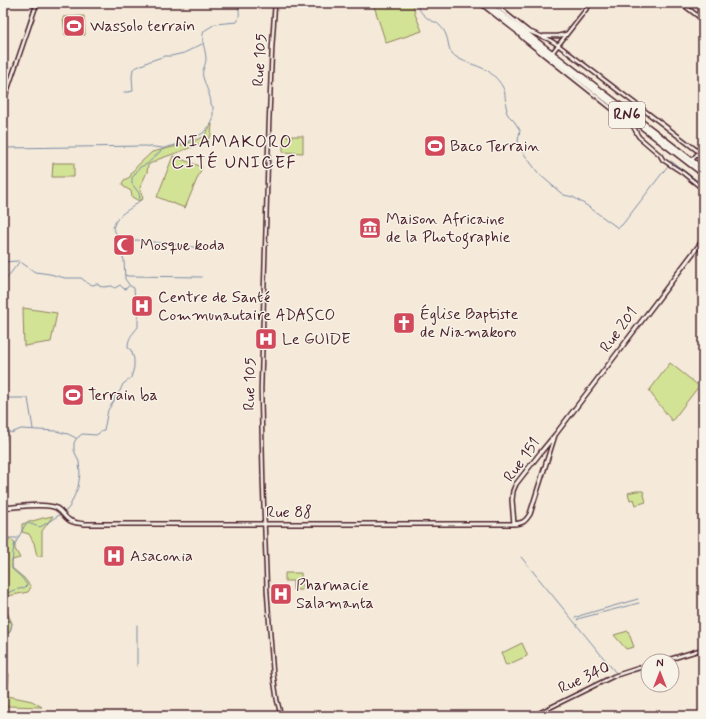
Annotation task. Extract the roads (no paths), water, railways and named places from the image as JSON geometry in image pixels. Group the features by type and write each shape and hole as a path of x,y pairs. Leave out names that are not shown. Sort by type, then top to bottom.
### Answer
{"highway":[{"name":"RN6","path":"481,3 703,169"},
{"name":"RN6","path":"487,3 703,174"}],"main road":[{"name":"Rue 201","path":"555,436 703,240"},
{"path":"514,524 522,523 530,514 555,436"},
{"name":"Rue 151","path":"514,524 512,503 513,491 516,484 555,436"},
{"name":"Rue 88","path":"3,508 42,506 54,507 60,510 72,522 84,524 514,524"}],"street":[{"path":"3,103 37,3"},
{"name":"Rue 105","path":"275,3 269,122 261,389 262,484 267,592 272,673 280,716"},
{"path":"492,3 528,31 558,45 703,155"},
{"path":"551,55 591,3"},
{"path":"681,3 703,20"},
{"path":"514,28 519,35 634,126 639,137 664,160 684,173 703,189"},
{"path":"541,36 567,34"},
{"path":"692,160 699,152"},
{"path":"680,656 703,649"},
{"name":"Rue 340","path":"532,716 614,676 640,668"}],"waterway":[{"path":"3,96 34,3"},
{"path":"3,595 14,590 24,588 27,585 12,569 14,546 25,525 28,523 39,527 42,526 67,510 70,506 78,487 80,474 79,462 74,450 74,443 82,434 96,435 104,430 108,410 114,401 115,396 120,391 123,384 131,378 134,367 134,359 131,350 128,348 128,344 131,336 138,327 138,318 134,288 130,286 125,279 124,260 116,238 117,235 113,228 118,218 140,200 139,193 132,184 132,178 140,167 147,164 164,148 187,142 203,133 211,124 213,120 213,107 203,75 206,59 203,35 204,31 215,24 237,22 239,15 237,3"},
{"path":"417,3 423,14 443,29 447,37 450,51 455,56 485,69 499,81 504,89 506,111 520,130 518,141 519,147 539,174 564,195 573,197 618,228 622,225 667,167"},
{"path":"124,92 133,91 133,69 165,56 184,53 202,44"},
{"path":"3,149 145,146 163,148"},
{"path":"671,161 703,185"},
{"path":"118,236 134,241 137,240 201,248"},
{"path":"3,262 18,261"},
{"path":"3,283 20,261"},
{"path":"22,263 35,272 65,278 81,278 93,285 98,284 99,286 103,287 112,286 115,288 120,285 125,289 129,286"},
{"path":"125,275 202,277"},
{"path":"3,398 28,398 33,429"},
{"path":"3,443 5,442 7,431 11,433 21,429 56,431 76,438"},
{"path":"3,537 17,538"},
{"path":"521,557 616,673"},
{"path":"575,618 638,599"},
{"path":"577,620 639,603"},
{"path":"3,610 12,624 10,632 3,635"},
{"path":"137,625 137,666"},
{"path":"680,657 703,651"},
{"path":"3,668 5,670 5,685 3,691"},
{"path":"607,681 631,672 640,670"},
{"path":"568,700 600,684"},
{"path":"536,716 565,702"},
{"path":"3,713 6,716"}],"place":[{"name":"Wassolo terrain","path":"74,26"},
{"name":"Baco Terrain","path":"435,146"},
{"name":"Maison Africaine de la Photographie","path":"370,228"},
{"name":"Mosque koda","path":"124,245"},
{"name":"Centre de Santé Communautaire ADASCO","path":"142,306"},
{"name":"Église Baptiste de Niamakoro","path":"404,323"},
{"name":"Le GUIDE","path":"266,339"},
{"name":"Terrain ba","path":"73,395"},
{"name":"Asaconia","path":"114,556"},
{"name":"Pharmacie Salamanta","path":"281,594"}],"district":[{"name":"NIAMAKORO CITÉ UNICEF","path":"234,152"}]}
